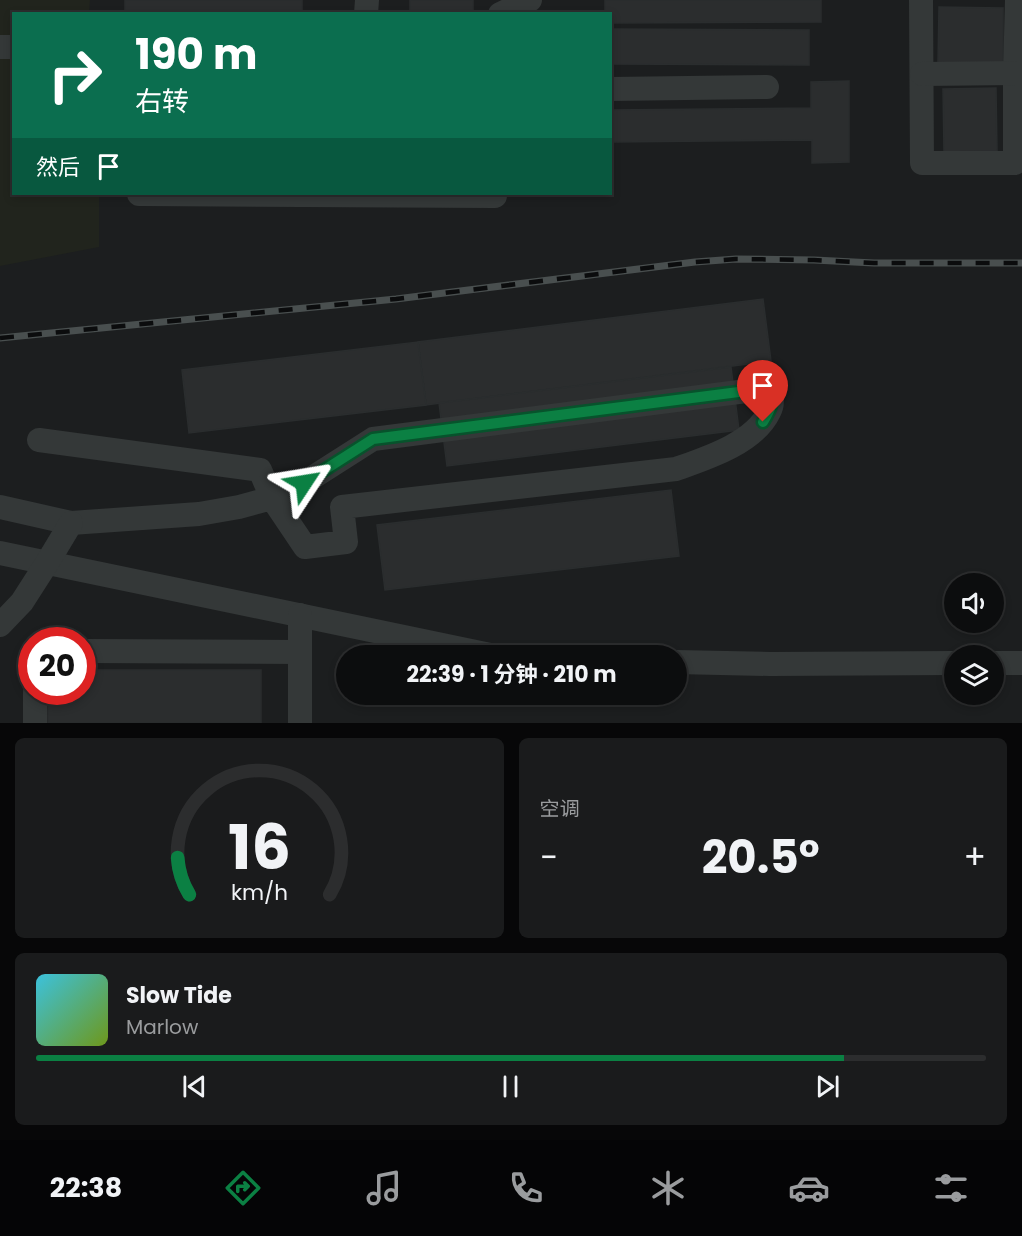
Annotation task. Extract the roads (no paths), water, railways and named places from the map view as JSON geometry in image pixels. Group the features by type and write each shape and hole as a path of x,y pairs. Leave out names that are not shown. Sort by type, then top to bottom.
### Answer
{"lane":[{"path":"504,12 530,0"},
{"path":"921,0 922,163 1015,163 1018,74 1017,0"},
{"path":"921,74 1018,74"},
{"path":"612,89 767,87"},
{"path":"317,195 495,195"},
{"path":"0,507 70,523 199,514 272,498 304,483 373,439 762,389 768,390 771,394 771,408 755,431 745,439 687,466 342,507 346,542 305,546 272,498 260,470 39,440"},
{"path":"0,625 11,600 47,564 70,523"},
{"path":"0,553 443,645"},
{"path":"300,615 300,723"},
{"path":"96,651 300,652"},
{"path":"687,662 944,663"},
{"path":"1004,663 1022,663"},
{"path":"35,705 35,723"}],"railway":[{"path":"0,338 396,299 695,262 736,259 874,263 1022,263"}]}
